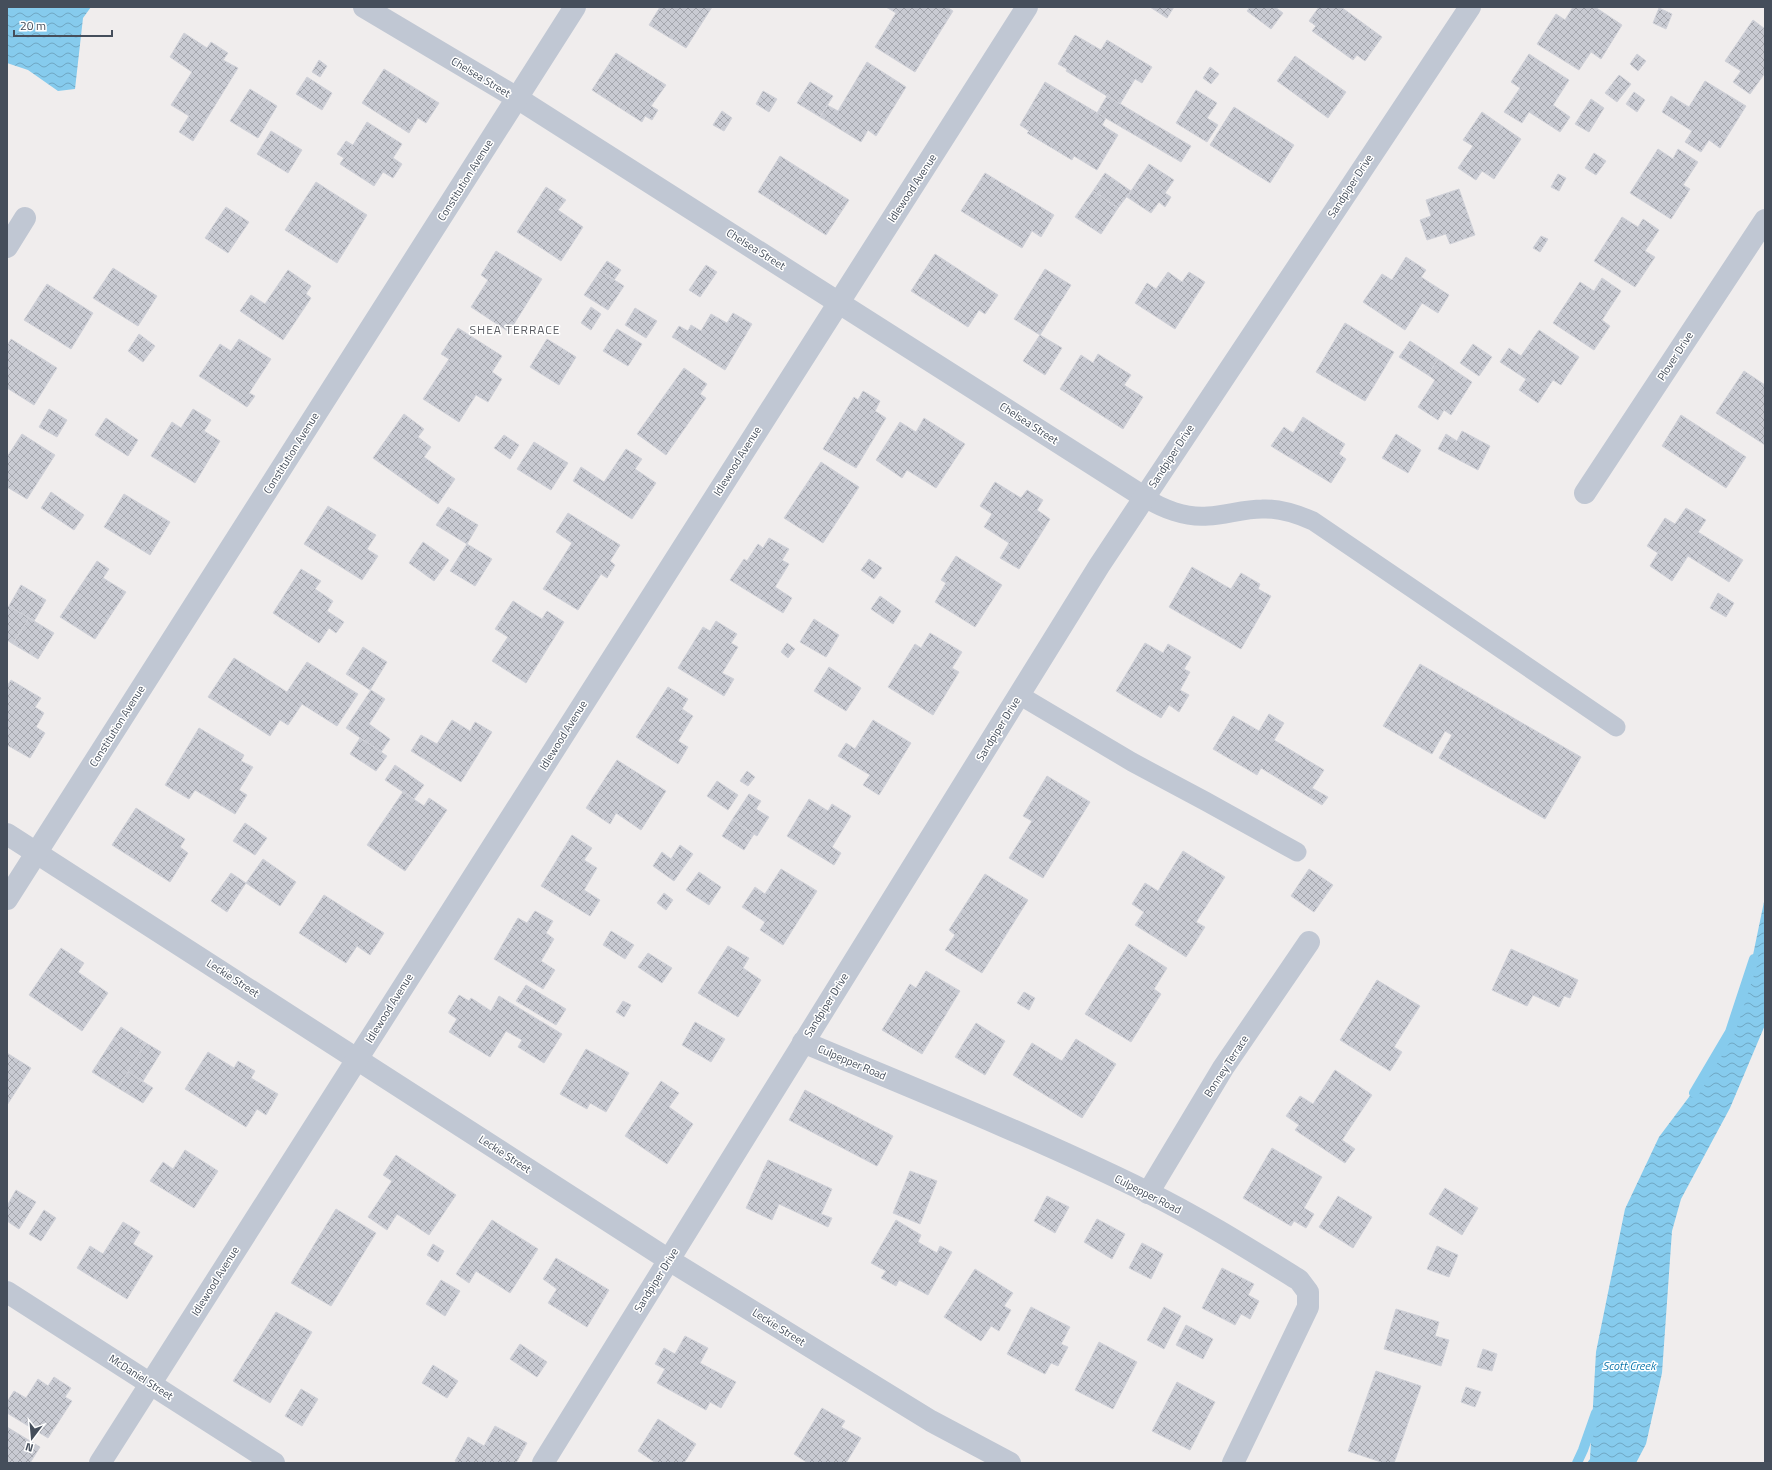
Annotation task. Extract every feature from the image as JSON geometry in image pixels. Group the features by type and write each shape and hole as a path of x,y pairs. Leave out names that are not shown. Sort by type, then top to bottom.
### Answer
{"street":[{"name":"Chelsea Street","path":"364,7 517,98 839,301 1144,497"},
{"name":"Constitution Avenue","path":"7,899 575,7"},
{"name":"Idlewood Avenue","path":"100,1463 1027,7"},
{"name":"Sandpiper Drive","path":"543,1463 803,1042 1144,497 1470,7"},
{"path":"7,247 25,218"},
{"name":"Plover Drive","path":"1585,492 1765,220"},
{"name":"Leckie Street","path":"7,834 358,1058 669,1260 931,1421 1010,1463"},
{"name":"Bonney Terrace","path":"1148,1192 1223,1068 1309,942"},
{"name":"Culpepper Road","path":"803,1042 1046,1144 1148,1192 1206,1224 1300,1280 1308,1292 1308,1308 1233,1463"},
{"name":"McDaniel Street","path":"7,1292 274,1463"}],"lane":[{"path":"1144,497 1179,513 1206,517 1263,509 1291,512 1313,521 1616,727"},
{"path":"1019,695 1132,762 1297,852"}],"water":[{"path":"7,7 91,7 83,18 75,89 58,91 28,70 7,63"},
{"name":"Scott Creek","path":"1765,897 1765,1025 1730,1108 1681,1199 1672,1231 1662,1373 1646,1444 1636,1463 1587,1463 1590,1459 1596,1352 1625,1209 1659,1137 1713,1065 1742,1008"}],"building":[{"path":"660,7 712,7 686,48 649,25"},
{"path":"886,7 947,7 953,11 915,72 875,47 896,13"},
{"path":"1150,7 1174,7 1167,18"},
{"path":"1250,7 1275,7 1283,13 1271,29 1247,11"},
{"path":"1319,7 1341,7 1382,37 1365,61 1357,55 1353,60 1312,31 1316,26 1309,21"},
{"path":"1573,7 1595,7 1622,25 1601,59 1591,52 1579,70 1537,44 1556,14 1565,20"},
{"path":"1659,8 1672,14 1666,29 1653,23"},
{"path":"1753,20 1765,29 1765,73 1750,94 1733,82 1741,71 1725,61"},
{"path":"184,33 207,48 211,42 228,53 223,60 238,68 193,141 179,132 189,116 171,105 192,72 170,57"},
{"path":"1075,35 1101,50 1107,40 1152,67 1142,83 1135,79 1120,104 1066,71 1067,69 1058,64"},
{"path":"616,53 666,85 651,106 658,110 652,120 645,116 642,122 592,90"},
{"path":"1529,54 1569,80 1553,105 1570,117 1560,132 1529,112 1522,123 1504,112 1520,88 1511,82"},
{"path":"1637,54 1646,61 1638,71 1630,64"},
{"path":"1295,56 1346,92 1328,118 1277,81"},
{"path":"319,60 327,66 320,77 312,72"},
{"path":"867,62 906,87 876,136 868,130 861,142 820,117 827,105 838,111"},
{"path":"1210,67 1219,74 1211,84 1203,78"},
{"path":"384,69 439,103 426,123 418,118 409,133 362,103"},
{"path":"1619,75 1631,84 1617,102 1605,93"},
{"path":"307,77 332,93 322,110 296,94"},
{"path":"1705,81 1746,106 1720,148 1709,140 1701,152 1685,142 1692,131 1662,112 1671,96 1689,107"},
{"path":"810,82 833,96 820,117 797,103"},
{"path":"1045,82 1106,118 1102,125 1118,135 1097,170 1074,156 1072,160 1027,133 1029,131 1020,125"},
{"path":"250,89 277,106 258,138 230,121"},
{"path":"1196,90 1217,103 1207,118 1218,125 1207,142 1176,123"},
{"path":"763,91 777,99 769,112 756,104"},
{"path":"1634,92 1645,100 1637,112 1626,104"},
{"path":"1107,96 1191,146 1181,162 1097,113"},
{"path":"1591,99 1604,108 1589,132 1575,124"},
{"path":"1234,107 1294,145 1270,183 1210,145"},
{"path":"722,111 732,118 724,131 713,125"},
{"path":"1482,112 1521,139 1494,179 1482,171 1476,180 1458,168 1473,146 1463,140"},
{"path":"367,122 402,144 393,158 402,164 393,178 383,172 374,186 340,164 344,158 337,154 346,141 353,145"},
{"path":"271,131 302,150 288,173 257,154"},
{"path":"1658,149 1673,159 1678,149 1698,162 1683,185 1690,189 1671,219 1630,193"},
{"path":"1594,153 1606,161 1596,175 1585,168"},
{"path":"780,156 849,200 826,235 758,192"},
{"path":"1149,164 1174,180 1165,193 1171,197 1165,207 1159,202 1151,213 1127,197"},
{"path":"985,173 1054,215 1041,237 1032,231 1022,248 961,211"},
{"path":"1105,173 1131,191 1118,208 1093,191"},
{"path":"1558,174 1566,178 1559,191 1551,187"},
{"path":"316,182 367,215 337,263 285,230"},
{"path":"546,187 566,200 558,210 583,227 561,261 517,232"},
{"path":"1459,189 1475,235 1450,244 1446,234 1427,240 1420,220 1431,216 1426,200"},
{"path":"1093,191 1118,208 1101,234 1075,217"},
{"path":"226,207 249,222 228,253 205,238"},
{"path":"1622,217 1638,227 1643,219 1659,230 1645,251 1655,257 1635,287 1594,261"},
{"path":"1541,236 1548,239 1540,252 1533,248"},
{"path":"496,251 542,279 509,332 471,307 488,280 481,275"},
{"path":"935,254 998,295 985,314 979,310 968,327 911,291"},
{"path":"1406,257 1426,270 1421,277 1449,295 1438,313 1422,303 1405,330 1363,302 1382,274 1392,280"},
{"path":"607,261 621,270 614,280 600,271"},
{"path":"706,265 717,272 700,297 689,290"},
{"path":"113,268 157,296 138,326 93,298"},
{"path":"1045,269 1071,285 1040,335 1014,319"},
{"path":"288,270 311,286 306,294 311,298 283,340 240,311 251,295 265,304"},
{"path":"600,271 624,286 608,310 584,295"},
{"path":"1168,272 1182,282 1189,272 1205,282 1175,329 1135,303 1147,283 1156,289"},
{"path":"1602,278 1621,291 1602,320 1610,326 1594,350 1553,323 1580,282 1594,291"},
{"path":"47,284 93,313 71,349 24,320"},
{"path":"591,307 601,314 591,330 581,323"},
{"path":"635,308 657,321 646,338 625,325"},
{"path":"733,313 752,324 725,370 672,337 679,326 688,331 691,325 701,331 711,314 727,323"},
{"path":"1345,323 1394,352 1365,401 1316,372"},
{"path":"458,328 502,356 492,372 502,379 488,402 476,395 459,422 423,399 449,359 441,354"},
{"path":"617,329 642,344 628,366 603,351"},
{"path":"1539,330 1579,357 1561,385 1553,380 1538,403 1519,390 1526,379 1500,362 1509,348 1521,356"},
{"path":"139,334 155,346 143,362 128,351"},
{"path":"1040,335 1062,348 1045,375 1023,361"},
{"path":"11,339 57,368 34,405 7,388 7,346"},
{"path":"239,339 271,359 249,393 255,396 247,407 199,376 220,344 231,351"},
{"path":"547,339 576,357 559,385 530,367"},
{"path":"1410,341 1438,359 1428,375 1399,357"},
{"path":"1473,344 1492,357 1479,376 1460,363"},
{"path":"1098,354 1131,375 1124,385 1143,397 1123,429 1060,389 1081,355 1093,363"},
{"path":"1438,359 1472,382 1451,415 1444,410 1438,420 1418,407 1435,380 1428,375"},
{"path":"684,368 707,384 700,394 706,398 666,455 637,434"},
{"path":"1744,371 1765,385 1765,445 1716,413"},
{"path":"863,391 880,401 875,411 886,418 856,468 823,449 854,397 858,400"},
{"path":"49,409 67,420 57,437 39,427"},
{"path":"193,409 211,420 204,431 220,441 195,483 151,456 172,422 181,428"},
{"path":"404,414 424,429 418,437 431,447 424,457 455,479 438,504 373,458"},
{"path":"1681,415 1746,457 1726,488 1662,446"},
{"path":"1303,417 1345,444 1339,454 1346,459 1331,483 1271,446 1284,427 1293,433"},
{"path":"106,418 138,440 128,456 95,435"},
{"path":"924,418 965,444 936,488 907,470 902,478 876,460 900,422 916,432"},
{"path":"1462,431 1490,446 1478,470 1438,449 1446,434 1457,441"},
{"path":"22,434 55,455 27,499 7,487 7,457"},
{"path":"1396,434 1421,450 1408,473 1382,458"},
{"path":"504,435 519,445 510,459 494,448"},
{"path":"534,442 568,463 551,490 517,469"},
{"path":"626,449 642,459 635,469 656,483 632,519 573,481 581,467 604,482"},
{"path":"821,462 859,487 823,543 784,518"},
{"path":"995,482 1021,498 1027,490 1043,500 1037,510 1050,519 1019,569 1000,558 1009,543 984,527 992,514 980,506"},
{"path":"51,492 84,515 74,530 41,508"},
{"path":"124,494 170,522 150,555 104,527"},
{"path":"328,506 376,535 367,549 378,556 362,580 304,544"},
{"path":"448,507 478,525 467,544 436,525"},
{"path":"1686,508 1706,520 1698,532 1743,560 1729,582 1688,556 1672,581 1650,566 1658,553 1647,546 1665,518 1675,524"},
{"path":"568,513 620,545 610,561 615,565 607,578 601,574 578,610 543,589 572,543 556,532"},
{"path":"769,538 789,549 782,560 789,564 775,587 792,598 783,613 730,580 744,559 747,561 758,544 763,548"},
{"path":"423,542 449,560 434,581 409,563"},
{"path":"467,544 492,559 475,586 450,571"},
{"path":"956,556 1002,585 975,627 935,602 946,583 941,580"},
{"path":"869,559 882,568 874,579 861,570"},
{"path":"97,561 109,569 103,578 126,592 95,639 60,617"},
{"path":"1192,567 1231,589 1241,573 1260,584 1258,589 1271,596 1241,649 1169,607"},
{"path":"301,569 321,581 315,589 333,601 327,611 344,622 336,633 329,628 319,643 273,613"},
{"path":"21,585 46,600 34,621 9,606"},
{"path":"1718,593 1734,603 1726,617 1710,608"},
{"path":"880,596 901,611 893,624 871,609"},
{"path":"513,601 542,619 547,611 564,622 526,683 492,661 508,637 495,629"},
{"path":"9,606 29,618 13,644 7,640 7,608"},
{"path":"29,618 54,633 38,659 13,644"},
{"path":"814,619 839,635 826,657 800,642"},
{"path":"716,621 737,634 731,643 738,647 722,673 734,679 724,696 678,668 703,627 710,631"},
{"path":"930,633 962,652 952,668 959,672 933,715 888,687 915,644 921,648"},
{"path":"787,643 795,649 788,658 781,652"},
{"path":"1145,643 1163,653 1168,644 1191,657 1184,669 1190,672 1180,690 1189,695 1179,712 1169,705 1161,718 1116,691"},
{"path":"363,647 387,662 370,690 346,674"},
{"path":"234,658 287,692 307,662 358,694 337,726 302,704 288,725 280,720 270,736 208,697"},
{"path":"1420,664 1581,757 1545,819 1439,758 1452,735 1445,731 1432,754 1383,726"},
{"path":"829,667 861,688 846,711 814,691"},
{"path":"11,680 41,698 35,707 44,713 36,727 45,733 30,758 7,745 7,686"},
{"path":"668,687 688,699 682,709 693,716 678,741 688,747 678,764 636,737"},
{"path":"371,690 385,699 369,724 390,739 381,752 346,728"},
{"path":"1269,714 1284,723 1274,740 1324,770 1312,788 1328,797 1322,805 1261,768 1257,775 1213,749 1233,716 1259,731"},
{"path":"452,720 470,731 475,722 492,732 461,782 411,751 421,735 437,744"},
{"path":"873,720 911,743 879,795 863,785 870,775 838,756 846,743 855,749"},
{"path":"199,728 244,755 241,761 253,767 239,790 247,795 235,814 195,790 189,799 165,785"},
{"path":"360,738 387,756 376,771 350,754"},
{"path":"617,760 666,791 641,830 616,813 610,824 586,808"},
{"path":"395,765 424,785 414,799 385,780"},
{"path":"747,771 755,777 748,786 740,781"},
{"path":"1047,776 1090,802 1043,878 1009,858 1032,821 1023,816"},
{"path":"717,781 738,795 728,810 707,796"},
{"path":"403,792 424,806 429,798 447,810 405,871 367,845"},
{"path":"749,794 761,801 756,809 769,817 757,836 732,820"},
{"path":"809,799 828,811 832,804 851,816 832,847 841,853 834,865 787,836"},
{"path":"136,808 185,839 180,847 188,853 170,882 112,845"},
{"path":"732,820 754,834 744,850 722,836"},
{"path":"245,823 267,838 255,855 233,841"},
{"path":"572,835 592,848 584,860 597,868 584,890 600,900 590,916 541,886"},
{"path":"680,845 693,854 674,881 653,866 662,852 671,859"},
{"path":"1183,851 1225,877 1196,922 1205,927 1186,957 1135,925 1144,912 1132,904 1145,883 1158,891"},
{"path":"263,859 296,882 280,906 246,883"},
{"path":"781,869 817,891 783,945 760,930 765,922 742,907 755,887 765,894"},
{"path":"1309,869 1333,885 1314,912 1291,896"},
{"path":"699,872 721,887 709,905 686,890"},
{"path":"231,873 246,883 227,912 211,901"},
{"path":"985,874 1028,900 982,973 945,950 955,935 949,930"},
{"path":"664,893 673,900 666,910 657,903"},
{"path":"324,895 384,933 370,955 357,946 346,963 299,933"},
{"path":"535,911 553,921 546,933 554,939 541,961 555,970 543,989 494,959 518,918 527,923"},
{"path":"611,931 634,945 625,959 603,945"},
{"path":"1129,944 1167,968 1154,989 1161,994 1131,1042 1085,1014"},
{"path":"728,946 749,958 743,968 761,980 738,1017 698,993"},
{"path":"61,948 84,963 78,972 108,993 82,1031 29,995"},
{"path":"1511,949 1578,980 1570,998 1564,996 1559,1007 1533,995 1527,1006 1492,990"},
{"path":"648,953 672,968 662,983 638,967"},
{"path":"926,971 960,991 922,1054 882,1030 910,984 916,988"},
{"path":"1377,980 1420,1006 1394,1047 1402,1052 1390,1071 1340,1040"},
{"path":"526,985 566,1009 556,1025 516,1001"},
{"path":"1024,992 1035,998 1029,1010 1017,1003"},
{"path":"459,995 469,1001 471,998 491,1011 499,996 562,1034 544,1063 518,1047 522,1040 506,1031 490,1057 449,1032 457,1019 448,1013"},
{"path":"623,1001 631,1005 624,1017 616,1012"},
{"path":"695,1022 725,1039 711,1062 682,1045"},
{"path":"976,1023 1005,1041 985,1075 955,1057"},
{"path":"121,1027 146,1043 118,1088 92,1072"},
{"path":"1076,1039 1116,1064 1082,1118 1013,1075 1032,1043 1062,1061"},
{"path":"146,1043 161,1052 143,1081 128,1072"},
{"path":"586,1049 629,1073 606,1112 590,1103 587,1109 560,1094"},
{"path":"208,1052 234,1068 238,1061 255,1071 251,1078 278,1094 266,1115 257,1109 246,1127 185,1089"},
{"path":"7,1053 31,1068 7,1105"},
{"path":"1335,1070 1372,1095 1342,1140 1355,1149 1345,1163 1295,1130 1299,1125 1286,1116 1300,1096 1313,1104"},
{"path":"128,1072 153,1088 143,1103 118,1088"},
{"path":"661,1081 679,1093 669,1107 693,1124 667,1164 625,1136"},
{"path":"805,1090 893,1136 877,1166 789,1120"},
{"path":"1272,1148 1322,1177 1304,1208 1314,1214 1306,1228 1294,1221 1291,1226 1243,1198"},
{"path":"185,1150 218,1171 194,1208 150,1181 163,1162 173,1169"},
{"path":"396,1155 456,1195 429,1235 397,1214 387,1230 368,1217 392,1181 383,1175"},
{"path":"768,1160 832,1189 821,1214 832,1218 828,1227 779,1204 772,1220 746,1208"},
{"path":"910,1171 937,1181 920,1224 893,1213"},
{"path":"1445,1188 1478,1208 1462,1235 1429,1214"},
{"path":"16,1190 36,1202 19,1229 7,1221 7,1206"},
{"path":"1047,1196 1069,1207 1055,1233 1034,1221"},
{"path":"1338,1196 1372,1217 1353,1248 1319,1227"},
{"path":"336,1209 376,1233 331,1306 291,1283"},
{"path":"44,1210 56,1218 41,1241 29,1234"},
{"path":"1097,1219 1125,1234 1112,1259 1084,1242"},
{"path":"492,1220 538,1249 510,1293 476,1271 469,1283 456,1274"},
{"path":"896,1220 921,1235 918,1242 937,1253 940,1246 952,1252 928,1295 899,1280 896,1286 881,1278 886,1271 871,1263"},
{"path":"123,1222 140,1232 133,1244 153,1256 127,1299 77,1268 90,1246 103,1254"},
{"path":"1142,1243 1163,1254 1151,1279 1129,1268"},
{"path":"433,1244 444,1251 438,1262 427,1255"},
{"path":"1437,1246 1458,1255 1449,1277 1427,1269"},
{"path":"556,1258 609,1290 587,1327 548,1303 557,1289 543,1279"},
{"path":"1222,1268 1254,1284 1248,1295 1259,1301 1250,1319 1241,1314 1235,1325 1202,1308"},
{"path":"975,1269 1013,1293 1004,1306 1011,1310 999,1331 991,1326 981,1341 944,1317"},
{"path":"441,1280 460,1291 445,1316 426,1304"},
{"path":"1031,1307 1070,1327 1061,1344 1068,1347 1058,1366 1051,1363 1045,1374 1007,1354"},
{"path":"1164,1307 1181,1316 1164,1349 1147,1340"},
{"path":"1396,1309 1439,1322 1435,1336 1449,1340 1441,1366 1384,1349"},
{"path":"276,1312 312,1332 270,1403 233,1381"},
{"path":"1186,1325 1213,1339 1203,1359 1176,1345"},
{"path":"685,1336 708,1348 700,1363 736,1382 721,1408 710,1402 706,1410 657,1383 665,1369 655,1364 664,1348 675,1354"},
{"path":"1099,1342 1137,1362 1113,1409 1075,1390"},
{"path":"520,1344 547,1362 537,1377 510,1359"},
{"path":"1483,1349 1497,1354 1492,1371 1477,1367"},
{"path":"433,1365 458,1381 447,1398 422,1383"},
{"path":"1376,1371 1421,1386 1394,1463 1384,1463 1348,1451"},
{"path":"54,1377 71,1388 65,1397 72,1401 48,1438 7,1413 7,1402 14,1391 26,1398 38,1379 48,1386"},
{"path":"1177,1382 1215,1402 1190,1450 1152,1431"},
{"path":"1466,1387 1481,1392 1475,1407 1461,1402"},
{"path":"301,1389 318,1399 302,1426 285,1416"},
{"path":"822,1408 845,1421 841,1427 861,1438 846,1463 808,1463 794,1454"},
{"path":"658,1419 696,1444 684,1463 656,1463 638,1451"},
{"path":"495,1426 527,1443 516,1463 458,1463 455,1461 468,1437 484,1446"},
{"path":"7,1427 40,1447 30,1463 7,1463"}],"waterway":[{"path":"1694,1093 1730,1032 1754,959"},
{"path":"1577,1463 1596,1413"}],"district":[{"name":"SHEA TERRACE","path":"515,329"}]}
